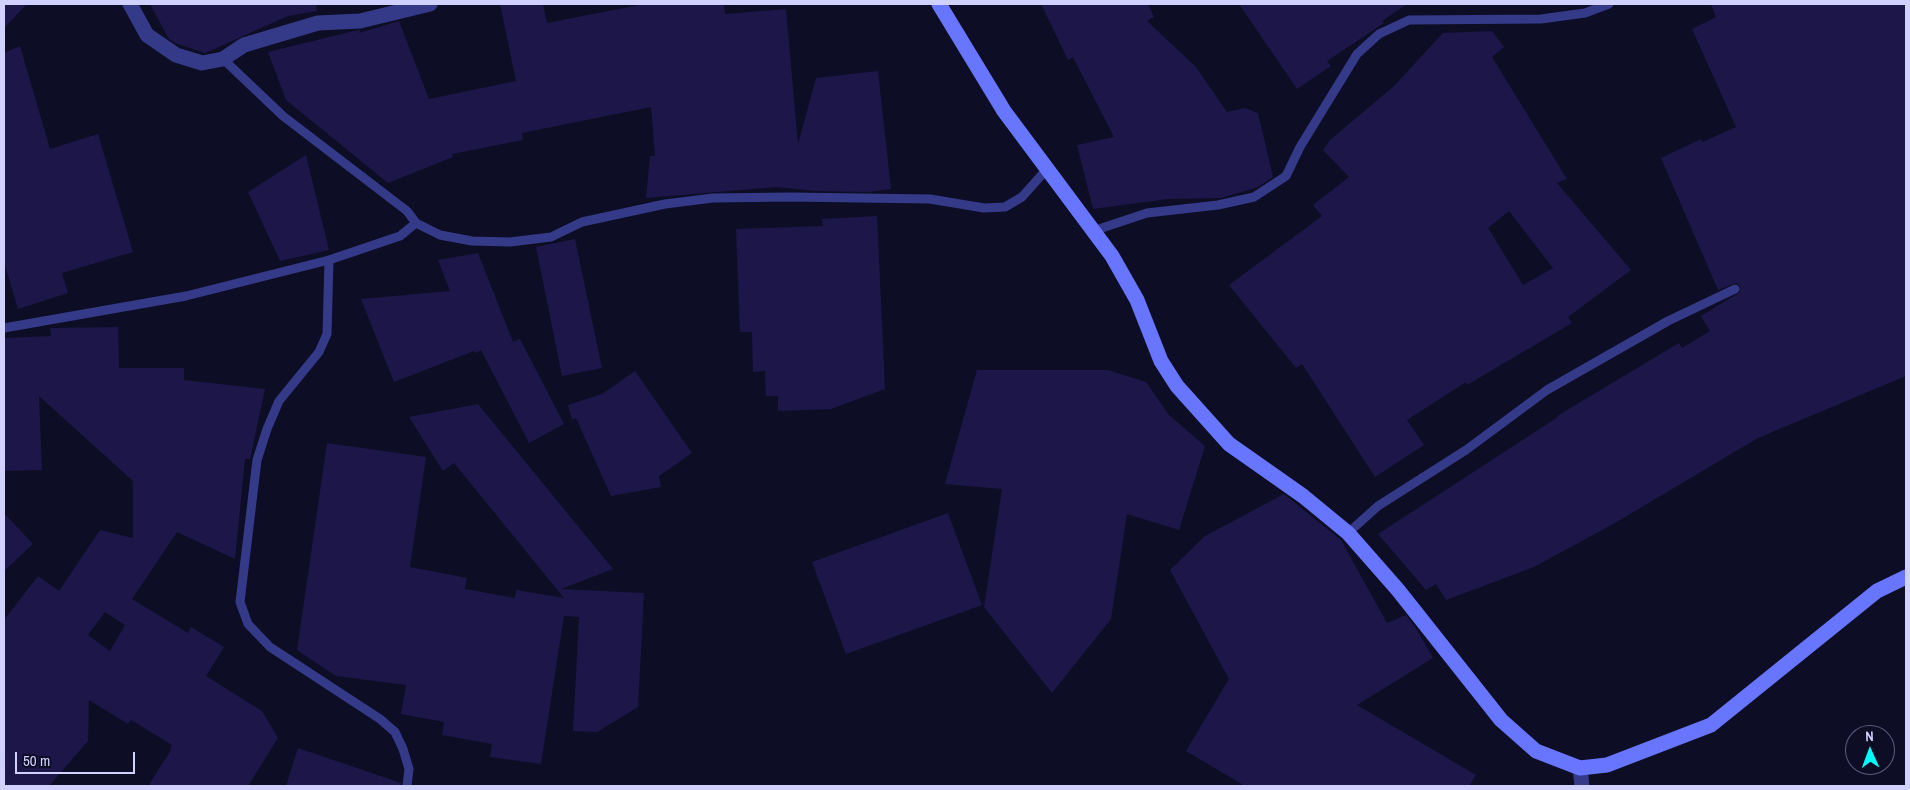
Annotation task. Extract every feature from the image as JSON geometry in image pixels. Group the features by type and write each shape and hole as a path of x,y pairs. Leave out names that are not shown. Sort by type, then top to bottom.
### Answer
{"street":[{"path":"130,4 147,35 176,55 202,63 223,59 244,45 318,23 360,21 430,4"},
{"path":"939,4 1004,111 1112,256 1137,300 1160,361 1177,386 1229,444 1303,496 1348,533 1398,590 1501,720 1536,751 1580,768 1607,766 1711,725 1877,591 1906,577"},
{"path":"1580,768 1582,786"}],"lane":[{"path":"1093,231 1147,212 1218,205 1254,197 1286,176 1300,147 1357,54 1379,34 1408,20 1541,19 1585,13 1609,4"},
{"path":"223,59 283,116 407,211 416,223 440,235 472,241 510,242 551,236 582,222 665,204 713,198 930,199 984,208 1004,207 1022,197 1047,169"},
{"path":"4,328 186,296 329,260 400,236 416,223"},
{"path":"329,260 327,334 319,352 279,401 257,460 240,602 248,624 270,647 380,719 395,732 403,748 409,769 407,786"},
{"path":"1348,533 1378,506 1466,450 1547,390 1668,320 1735,289"}],"building":[{"path":"4,4 27,4 4,28"},
{"path":"150,4 316,4 317,11 288,16 205,53 175,43 169,39"},
{"path":"500,4 543,4 547,23 644,4 724,4 725,14 786,9 798,144 816,78 878,71 891,189 868,192 815,191 776,187 646,198 650,156 655,156 651,107 522,133 523,140 452,154 453,157 388,183 286,100 268,52 360,30 359,33 399,21 429,99 516,81"},
{"path":"1041,4 1148,4 1154,17 1147,21 1196,67 1227,112 1245,108 1258,113 1273,177 1258,187 1221,198 1168,199 1093,209 1077,145 1114,137 1073,57 1068,60"},
{"path":"1239,4 1407,4 1382,21 1384,23 1327,61 1331,66 1297,89"},
{"path":"1711,4 1906,4 1906,376 1758,438 1615,523 1534,567 1446,600 1436,584 1426,590 1378,534 1557,416 1679,343 1682,348 1710,331 1701,316 1740,292 1740,286 1736,283 1718,290 1661,158 1701,139 1702,142 1736,127 1692,29 1716,17"},
{"path":"1492,31 1504,47 1492,57 1567,179 1557,183 1631,270 1568,317 1572,323 1467,385 1466,382 1407,420 1424,445 1375,477 1302,364 1296,368 1229,285 1322,216 1313,205 1349,177 1323,150 1330,140 1394,86 1443,33","holes":["1509,211 1553,268 1523,285 1488,228"]},
{"path":"20,46 50,149 98,134 133,252 62,273 68,293 18,309 4,262 4,53"},
{"path":"306,155 329,250 280,261 248,192"},
{"path":"877,216 885,389 831,409 778,411 778,396 766,396 765,371 753,372 752,332 740,332 736,229 823,226 822,219"},
{"path":"575,239 602,368 562,376 536,247"},
{"path":"478,253 513,342 520,339 564,424 529,443 481,350 394,382 361,299 450,291 438,260"},
{"path":"118,327 119,368 184,368 184,380 265,389 250,459 245,459 235,559 177,532 132,599 188,633 191,627 224,647 206,676 262,711 278,738 248,786 148,786 171,750 172,745 131,720 128,724 89,700 88,741 49,786 4,786 4,620 38,576 59,591 100,530 133,538 133,481 39,396 42,470 4,471 4,338 51,336 50,328","holes":["105,612 125,625 110,651 88,635"]},
{"path":"977,370 1108,370 1146,382 1169,415 1205,446 1179,530 1127,514 1111,619 1052,693 984,607 1002,489 945,484"},
{"path":"635,371 692,453 659,476 661,487 611,496 576,418 572,420 568,405 602,394"},
{"path":"478,404 613,569 561,589 644,593 638,707 597,732 573,731 579,617 564,616 541,764 490,757 492,744 442,735 444,722 401,714 406,685 336,676 297,650 327,443 426,457 410,567 467,578 465,589 515,598 516,590 564,598 454,463 443,471 409,417"},
{"path":"1284,494 1341,540 1387,623 1406,615 1433,658 1357,705 1476,775 1469,786 1245,786 1186,751 1229,679 1170,570 1205,536"},
{"path":"4,513 33,544 4,571"},
{"path":"948,513 982,605 846,654 812,562"},
{"path":"298,748 401,783 401,786 286,786"}]}
